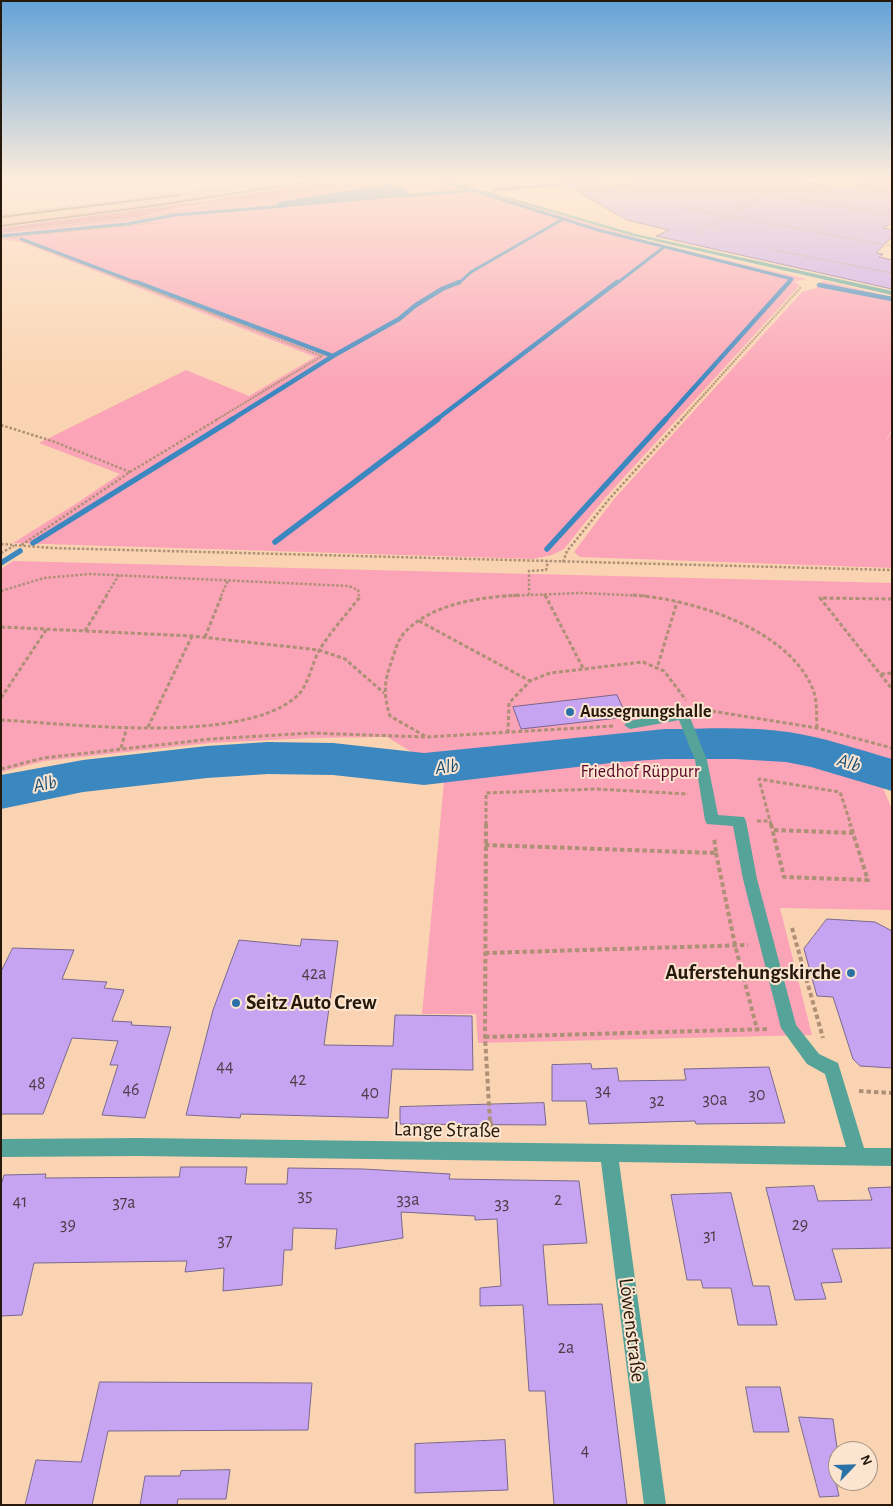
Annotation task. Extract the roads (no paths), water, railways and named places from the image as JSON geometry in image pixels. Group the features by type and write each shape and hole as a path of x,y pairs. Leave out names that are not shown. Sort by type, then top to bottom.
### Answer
{"street":[{"path":"692,248 892,294"},
{"path":"630,725 683,715 701,760 712,820 739,821 766,945 789,1028 813,1058 832,1069 856,1156"},
{"name":"Lange Straße","path":"1,1148 139,1147 610,1155 892,1157"},
{"name":"Löwenstraße","path":"610,1155 656,1505"}],"waterway":[{"path":"46,248 140,284"},
{"path":"458,284 471,272 512,248"},
{"path":"616,284 662,248"},
{"path":"670,248 792,279 788,284"},
{"path":"136,282 333,356"},
{"path":"333,356 399,319 416,305 442,289 459,282"},
{"path":"436,420 617,282"},
{"path":"665,420 789,282"},
{"path":"819,285 892,299"},
{"path":"231,420 333,356"},
{"path":"33,543 233,419"},
{"path":"275,542 438,419"},
{"path":"547,549 666,419"},
{"path":"1,563 20,551"},
{"name":"Alb","path":"1,792 83,776 207,762 268,758 333,759 424,769 619,747 665,744 735,744 786,747 812,752 892,775"}],"place":[{"name":"Aussegnungshalle","path":"570,712"},
{"name":"Auferstehungskirche","path":"851,973"},
{"name":"Seitz Auto Crew","path":"236,1003"}],"park label":[{"name":"Friedhof Rüppurr","path":"640,772"}]}
